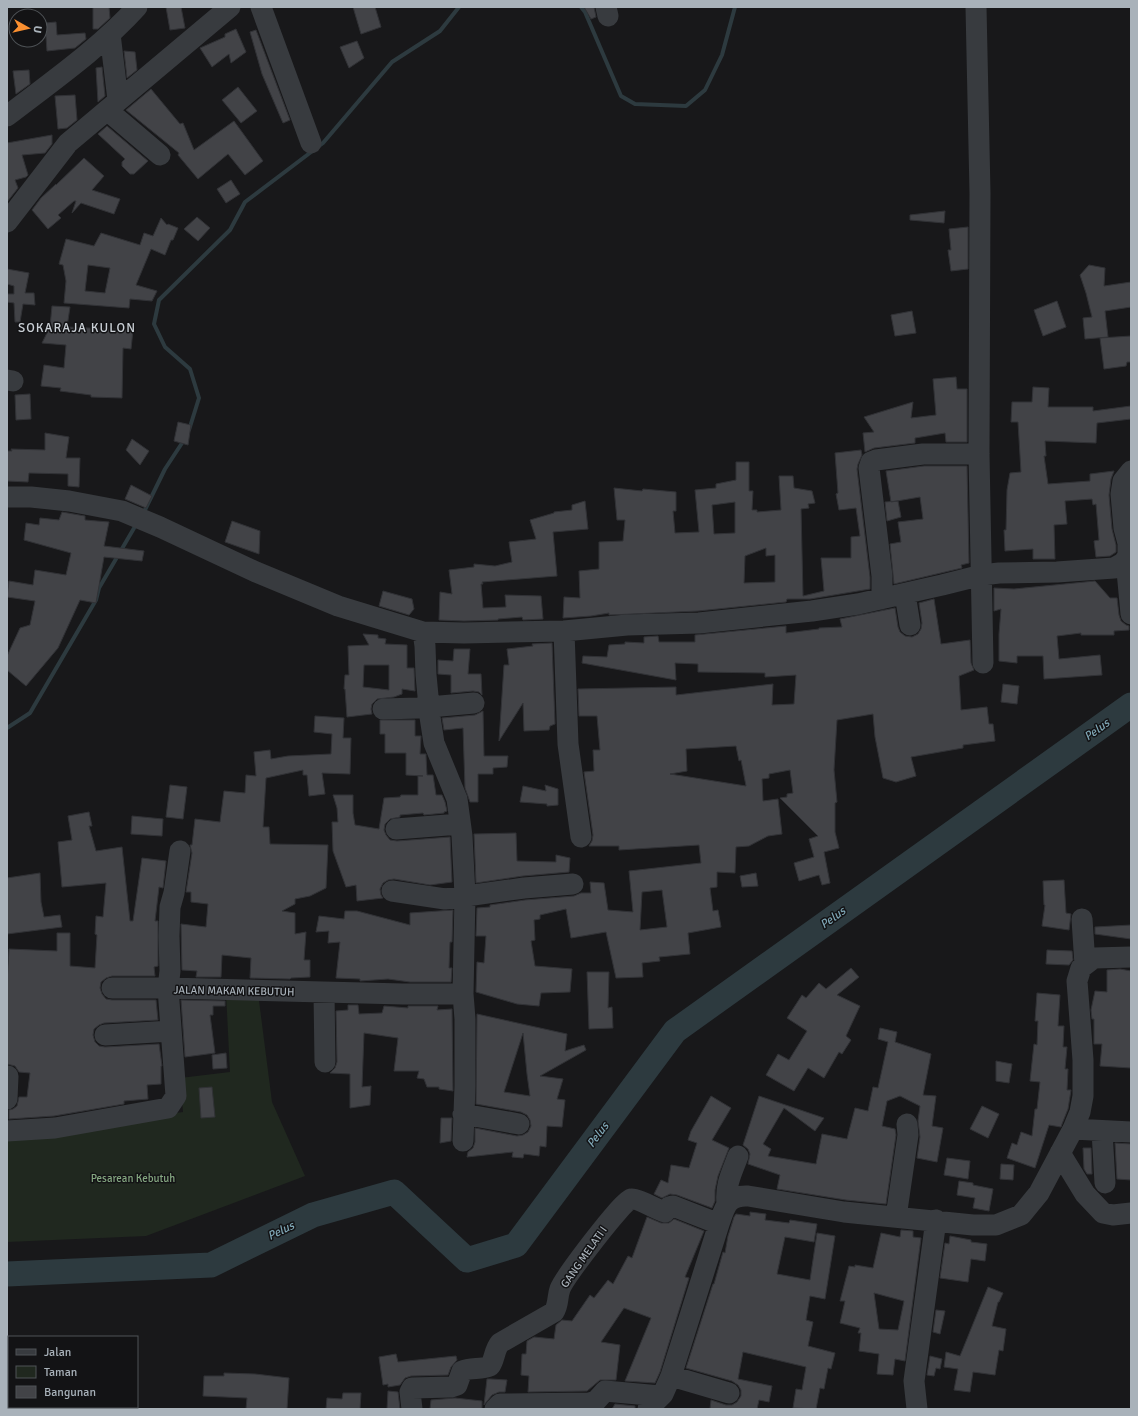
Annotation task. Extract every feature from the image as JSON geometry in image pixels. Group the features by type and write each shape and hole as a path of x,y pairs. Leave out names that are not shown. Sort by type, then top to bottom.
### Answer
{"street":[{"path":"7,222 68,142 230,7"},
{"path":"261,7 311,143"},
{"path":"976,7 980,193 979,454 983,663"},
{"path":"7,116 67,70 110,34 129,11"},
{"path":"110,34 113,105 160,155"},
{"path":"882,599 882,576 869,468 871,462 876,460 923,454 979,454"},
{"path":"1131,471 1122,481 1120,494 1124,528 1128,544 1131,614"},
{"path":"7,497 69,501 122,511 256,572 338,606 423,632 464,633 564,631 627,626 699,623 748,618 858,604 982,575 1114,568 1128,558"},
{"path":"905,594 910,625"},
{"path":"564,631 568,744 581,837"},
{"path":"423,632 429,706 434,743 456,800 462,836 465,895 465,1086 463,1141"},
{"path":"383,709 418,708 474,703"},
{"path":"396,829 460,824"},
{"path":"112,988 168,988 170,971 168,936 170,908 180,851"},
{"path":"392,891 445,899 465,895 524,888 573,884"},
{"path":"1082,919 1085,965"},
{"path":"727,1202 735,1197 748,1196 844,1212 936,1220 973,1225 996,1225 1021,1215 1038,1193 1073,1129 1080,1112 1083,1096 1083,1060 1077,981 1081,968 1094,958 1131,957"},
{"name":"JALAN MAKAM KEBUTUH","path":"7,1132 55,1128 168,1108 176,1096 168,988 432,995 464,994"},
{"path":"324,992 325,1062"},
{"path":"105,1035 171,1031"},
{"path":"7,1099 8,1076"},
{"path":"463,1114 519,1124"},
{"path":"896,1217 908,1135 907,1124"},
{"path":"1073,1129 1131,1132"},
{"path":"1102,1131 1105,1183"},
{"path":"1060,1153 1085,1194 1103,1213 1113,1216 1131,1213"},
{"path":"495,1409 500,1404 589,1403 596,1401 605,1391 655,1404 663,1394 671,1376 727,1202 727,1185 738,1156"},
{"name":"GANG MELATI I","path":"411,1400 412,1388 451,1387 457,1385 462,1371 490,1366 494,1357 495,1349 500,1343 554,1312 558,1303 560,1289 570,1273 618,1209 628,1200 635,1199 665,1212 669,1207 673,1206 719,1224"},
{"path":"917,1409 914,1381 936,1220"},
{"path":"671,1376 729,1393"}],"green space":[{"name":"Pesarean Kebutuh","path":"226,992 258,993 272,1102 305,1176 146,1236 7,1242 7,1137 183,1112 180,1078 230,1072"}],"building":[{"path":"93,7 109,7 110,18 98,29 93,29"},
{"path":"166,7 181,7 185,28 170,30"},
{"path":"353,7 375,7 381,27 361,34"},
{"path":"584,7 594,7 596,17 591,19"},
{"path":"56,22 57,35 85,33 86,39 75,48 47,51 48,23"},
{"path":"236,29 246,52 231,63 229,54 212,67 200,48 225,37 225,34"},
{"path":"256,30 290,120 283,123 262,74 250,32"},
{"path":"357,41 364,58 349,68 340,47"},
{"path":"124,51 135,52 137,70 127,78"},
{"path":"102,67 105,96 98,102 96,68"},
{"path":"29,70 30,84 16,94 13,71"},
{"path":"238,87 257,111 241,123 222,100"},
{"path":"151,89 180,124 183,123 194,150 234,121 263,161 245,175 228,154 198,179 178,155 179,153 126,110"},
{"path":"75,95 77,120 67,128 58,129 55,96"},
{"path":"107,126 148,161 134,174 130,174 122,166 122,162 125,159 98,134"},
{"path":"52,135 52,144 45,153 22,155 28,175 15,180 18,188 7,202 7,143"},
{"path":"84,158 104,176 92,190 120,199 114,214 81,203 72,213 76,201 74,201 58,215 61,218 48,229 32,210 41,198"},
{"path":"231,180 240,194 226,203 217,189"},
{"path":"945,211 944,223 910,220 910,215"},
{"path":"197,217 210,228 198,241 184,229"},
{"path":"161,218 167,225 168,224 178,228 165,255 151,249 136,285 157,291 152,301 130,299 129,308 64,303 66,281 63,265 59,264 66,239 94,246 101,233 140,245 144,233 153,236","holes":["88,265 110,268 105,293 85,291"]},
{"path":"968,227 968,269 951,271 948,250 951,250 949,229"},
{"path":"1089,265 1105,268 1104,286 1131,282 1131,307 1105,311 1108,337 1085,339 1083,318 1092,317 1080,275"},
{"path":"7,269 29,273 25,293 34,293 35,305 23,304 20,322 15,322 14,303 7,302 7,294 14,294 14,286 7,284"},
{"path":"1057,301 1066,327 1043,336 1034,310"},
{"path":"52,306 70,307 67,327 133,330 131,349 123,348 122,398 91,397 91,395 60,391 61,388 41,386 44,365 64,368 66,345 42,343 50,327"},
{"path":"912,311 916,333 895,336 891,315"},
{"path":"1131,336 1131,362 1127,362 1126,366 1104,369 1100,338"},
{"path":"956,377 957,389 967,389 967,442 946,442 945,433 915,438 915,443 874,448 865,452 863,433 874,432 864,417 913,402 911,418 936,415 933,379"},
{"path":"1033,387 1049,388 1048,407 1093,407 1093,411 1131,406 1131,419 1097,423 1096,443 1045,441 1046,456 1044,456 1048,484 1090,481 1090,474 1114,471 1111,479 1109,495 1116,552 1110,556 1096,557 1094,541 1099,540 1096,504 1093,505 1092,499 1065,501 1067,524 1054,525 1055,559 1033,559 1033,549 1005,551 1004,530 1006,530 1007,490 1010,473 1021,472 1018,422 1011,422 1012,402 1032,402"},
{"path":"30,394 31,419 16,420 15,395"},
{"path":"178,422 191,425 188,445 174,441"},
{"path":"45,433 69,437 66,458 80,458 79,487 68,486 68,474 29,473 28,482 7,481 7,451 12,451 11,449 45,450"},
{"path":"132,439 149,451 140,465 126,450"},
{"path":"861,450 862,455 857,469 870,577 870,589 810,599 787,599 786,602 698,611 609,615 609,613 563,618 564,597 580,598 579,571 599,569 599,542 623,541 625,520 617,520 614,488 676,492 676,511 673,511 675,533 699,532 695,490 716,488 716,484 736,480 736,462 749,462 749,491 753,491 752,510 757,510 757,512 781,510 779,476 793,476 794,488 812,491 815,503 808,504 809,508 801,509 803,596 824,591 821,558 851,558 851,537 860,536 856,508 839,510 836,494 838,493 835,453","holes":["735,502 735,533 714,534 712,505","766,548 766,556 775,555 775,582 744,583 745,556"]},
{"path":"924,466 967,466 969,563 961,565 962,568 894,584 890,544 901,542 898,522 923,519 920,497 891,502 886,471"},
{"path":"131,485 152,496 146,508 125,499"},
{"path":"585,501 588,529 553,532 557,576 482,582 483,584 481,584 483,608 506,607 505,595 541,596 543,619 523,620 522,617 498,620 439,620 440,592 452,594 449,570 474,567 474,564 495,566 512,562 509,542 536,539 530,520 554,512 572,510 572,505"},
{"path":"898,501 901,517 887,521 885,502"},
{"path":"62,512 85,516 85,520 109,522 104,546 144,551 142,561 104,557 96,603 80,600 58,648 26,686 7,670 7,656 20,628 30,625 35,601 7,597 9,581 33,585 35,570 66,575 71,553 24,540 26,523 39,525 40,518 59,520"},
{"path":"232,521 260,531 259,554 225,542"},
{"path":"1095,581 1110,598 1117,598 1121,621 1129,626 1129,630 1114,631 1114,635 1081,635 1081,633 1057,636 1059,659 1100,655 1102,675 1044,679 1043,656 1017,656 1017,663 999,661 1001,609 994,611 994,588 1014,589"},
{"path":"383,591 412,599 414,609 409,615 379,606"},
{"path":"934,599 941,644 970,640 971,663 974,670 959,676 961,710 987,707 989,724 993,724 995,741 963,745 963,748 911,757 916,776 896,782 883,778 875,737 873,714 837,720 834,770 837,802 835,803 835,832 839,848 824,852 830,883 822,885 819,875 799,881 794,863 814,857 809,839 818,836 780,798 787,797 787,794 793,793 790,770 769,774 769,778 762,779 763,801 778,799 782,834 768,836 749,846 736,847 735,873 717,872 717,887 710,888 713,911 718,910 721,927 688,933 690,954 659,957 660,961 642,963 643,977 616,978 606,932 571,938 566,909 540,915 540,919 534,920 535,940 531,941 535,966 572,969 570,992 541,993 539,1006 517,1004 476,992 477,962 484,963 486,936 476,936 477,908 525,900 591,893 590,882 604,883 608,910 633,912 629,871 701,863 699,845 619,850 619,846 589,846 593,835 584,772 594,771 593,750 600,750 597,716 579,716 578,689 676,687 676,695 773,684 772,705 794,704 796,675 765,677 765,673 698,672 698,664 675,663 676,680 582,663 583,656 607,657 609,645 625,644 625,642 644,643 644,637 658,636 659,642 695,642 695,635 786,626 786,633 819,628 842,627 840,619 895,608 900,632 905,636 912,637 918,634 921,629 922,623 919,603","holes":["736,746 739,761 741,760 746,786 670,774 687,771 686,749","662,890 667,927 640,930 642,892"]},
{"path":"363,634 378,635 378,638 386,639 385,644 407,645 407,668 414,668 415,691 402,689 402,694 394,697 377,699 372,704 372,714 347,717 344,689 345,675 349,675 348,646 369,645","holes":["364,665 389,665 389,690 363,687"]},
{"path":"552,643 555,724 550,726 549,730 524,731 523,703 499,741 504,665 509,665 507,649 533,646 532,644"},
{"path":"454,649 470,649 468,674 481,674 482,695 479,692 473,691 451,693 451,675 438,674 438,660 453,661"},
{"path":"1003,684 1019,686 1017,704 1001,702"},
{"path":"483,711 484,756 508,756 507,767 493,768 493,774 478,774 478,802 470,802 465,788 463,728 444,730 442,718 475,715"},
{"path":"315,716 344,718 343,738 351,738 350,774 322,773 325,794 309,796 307,775 303,775 303,770 266,778 263,827 269,827 270,844 328,845 326,888 310,896 295,899 295,904 282,911 295,913 295,934 306,932 304,960 310,960 310,977 290,979 250,978 251,958 222,955 221,977 196,977 197,971 182,970 181,924 206,927 208,904 191,902 191,892 186,892 192,853 190,845 192,845 195,819 220,822 224,791 245,793 246,775 256,776 254,752 270,750 271,759 288,756 331,754 332,734 314,732"},
{"path":"380,720 415,720 415,736 421,736 420,754 426,754 427,775 433,775 436,795 442,795 447,811 444,813 424,815 423,813 400,815 400,817 390,819 385,824 384,830 386,835 390,840 397,841 450,837 452,882 430,885 394,879 388,880 383,883 380,889 383,898 357,901 356,885 346,887 333,851 332,822 338,822 337,808 333,795 353,795 355,825 379,829 384,798 400,797 401,795 418,795 418,776 423,776 406,775 406,753 385,753 385,734 380,734"},
{"path":"170,785 187,787 183,819 166,817"},
{"path":"545,785 558,789 558,805 547,806 547,804 520,802 523,786 546,791"},
{"path":"89,812 92,826 89,826 96,851 122,847 130,921 133,921 142,858 166,861 163,888 159,887 155,921 158,921 158,966 154,967 155,976 112,976 101,982 100,988 106,999 156,1000 158,1020 104,1023 94,1029 93,1035 95,1042 99,1046 105,1047 159,1044 162,1066 161,1084 147,1085 148,1099 124,1101 124,1104 54,1116 9,1119 9,1110 17,1106 19,1097 27,1097 30,1073 19,1072 15,1066 7,1064 7,983 9,949 57,951 57,933 70,933 70,966 95,968 97,935 95,934 96,916 103,917 106,883 62,887 58,842 72,840 68,816"},
{"path":"132,816 163,819 162,836 131,834"},
{"path":"516,833 517,861 556,862 556,855 570,858 569,872 523,876 476,883 474,834"},
{"path":"40,873 41,902 44,917 60,915 62,927 7,934 7,878"},
{"path":"756,873 758,886 742,887 740,876"},
{"path":"1064,880 1066,913 1071,914 1069,930 1042,926 1045,905 1043,881"},
{"path":"453,910 452,942 450,942 449,968 452,968 451,982 410,982 388,979 360,981 360,979 336,978 340,942 328,943 329,931 316,932 319,916 344,919 345,911 357,911 410,925 410,913"},
{"path":"1131,925 1131,939 1095,934 1095,927"},
{"path":"1047,950 1072,951 1073,960 1069,965 1046,964"},
{"path":"851,968 859,977 837,995 860,1006 846,1036 851,1040 842,1054 839,1052 824,1078 808,1068 794,1091 766,1075 778,1054 789,1060 807,1031 787,1018 802,995 806,998 819,983 826,989"},
{"path":"1120,969 1131,971 1131,1068 1100,1066 1102,1044 1094,1044 1094,1019 1092,1019 1091,1010 1095,991 1107,992 1107,970"},
{"path":"587,972 609,972 608,1008 612,1007 613,1028 589,1029"},
{"path":"1037,993 1060,995 1058,1026 1064,1026 1063,1047 1067,1047 1065,1069 1068,1069 1067,1090 1071,1090 1068,1109 1061,1127 1049,1125 1035,1168 1007,1158 1012,1143 1017,1145 1021,1132 1032,1136 1035,1109 1037,1109 1040,1082 1030,1081 1034,1044 1037,1045 1038,1021 1035,1021"},
{"path":"181,1000 225,1001 225,1006 213,1006 213,1015 210,1015 215,1053 185,1057"},
{"path":"348,1005 358,1005 359,1014 382,1013 384,1006 408,1008 408,1006 438,1006 437,1010 452,1009 453,1091 439,1089 439,1087 427,1087 424,1079 417,1078 419,1071 394,1071 398,1038 364,1033 362,1087 371,1086 370,1105 350,1108 350,1074 330,1073 335,1068 337,1062 336,1011 348,1010"},
{"path":"477,1014 567,1034 565,1051 584,1045 586,1050 540,1076 563,1079 557,1099 565,1100 562,1127 547,1126 546,1147 540,1146 539,1156 524,1154 523,1158 512,1157 513,1152 467,1157 468,1152 473,1148 475,1142 475,1128 517,1136 528,1132 531,1126 527,1115 521,1112 476,1104","holes":["523,1033 530,1096 504,1092"]},
{"path":"880,1028 897,1032 895,1042 931,1054 923,1095 936,1096 932,1126 943,1128 937,1162 917,1158 920,1137 918,1121 920,1106 900,1096 887,1101 882,1126 895,1129 896,1135 886,1204 846,1200 777,1189 780,1175 748,1164 750,1154 748,1149 743,1145 759,1096 824,1118 815,1131 784,1108 763,1144 771,1149 768,1156 816,1164 822,1134 847,1139 855,1108 868,1111 873,1087 878,1088 888,1042 878,1039"},
{"path":"226,1053 227,1068 213,1069 212,1055"},
{"path":"996,1061 1012,1064 1009,1083 996,1081"},
{"path":"212,1087 215,1117 201,1118 199,1088"},
{"path":"711,1096 731,1108 712,1140 729,1148 718,1176 715,1190 715,1201 712,1208 677,1195 670,1194 662,1198 654,1194 661,1180 668,1183 671,1165 689,1168 697,1143 688,1140 691,1131"},
{"path":"982,1106 999,1114 988,1138 970,1129"},
{"path":"441,1118 452,1118 451,1141 440,1143"},
{"path":"1115,1143 1131,1144 1131,1180 1117,1179"},
{"path":"1083,1148 1091,1148 1092,1174 1087,1174 1084,1169"},
{"path":"947,1158 970,1161 968,1179 944,1175"},
{"path":"1001,1164 1014,1165 1013,1180 1000,1179"},
{"path":"959,1181 973,1183 973,1185 993,1189 989,1211 973,1208 975,1198 957,1195"},
{"path":"750,1212 766,1214 765,1220 789,1223 790,1220 817,1224 814,1242 785,1237 777,1274 810,1280 817,1233 835,1236 825,1299 810,1296 806,1320 813,1322 808,1346 835,1353 831,1369 828,1368 824,1389 820,1388 816,1409 793,1408 796,1389 802,1390 806,1367 743,1352 738,1379 772,1386 769,1402 759,1400 757,1409 710,1409 711,1400 726,1405 732,1405 737,1402 741,1396 741,1390 738,1385 732,1381 686,1368 723,1252 725,1253 728,1236 734,1217 736,1214 750,1216"},
{"path":"647,1217 661,1223 669,1223 674,1219 704,1231 685,1277 689,1278 660,1372 655,1383 625,1381 651,1318 624,1308 601,1342 620,1345 616,1380 600,1380 587,1391 528,1392 529,1376 521,1375 522,1354 526,1354 527,1341 534,1337 554,1339 556,1325 562,1320 572,1321 590,1295 594,1298 608,1280 613,1284 628,1256 632,1258"},
{"path":"901,1230 913,1231 913,1237 921,1238 905,1361 895,1359 893,1375 877,1374 879,1354 859,1351 861,1333 858,1333 860,1328 840,1323 845,1301 840,1301 849,1266 855,1267 855,1265 873,1268 881,1233 900,1237","holes":["874,1293 904,1301 898,1330 879,1329"]},
{"path":"950,1236 971,1240 971,1242 987,1244 985,1261 971,1259 968,1282 940,1278 945,1243 949,1244"},
{"path":"988,1287 1003,1293 998,1302 992,1326 1006,1329 1003,1351 999,1350 995,1375 973,1372 970,1392 954,1390 958,1369 944,1367 946,1352 960,1356"},
{"path":"936,1310 945,1311 940,1334 933,1332"},
{"path":"396,1354 398,1362 456,1356 457,1360 451,1367 448,1375 411,1376 405,1378 400,1385 388,1387 388,1384 383,1385 379,1357"},
{"path":"930,1356 942,1359 940,1369 936,1368 934,1376 927,1375"},
{"path":"224,1373 255,1374 289,1378 287,1409 246,1409 247,1398 203,1396 204,1376 224,1376"},
{"path":"487,1379 507,1380 505,1392 499,1392 492,1395 484,1405"},
{"path":"388,1391 398,1392 400,1409 387,1409"},
{"path":"343,1393 361,1393 360,1409 326,1409 327,1398 342,1399"},
{"path":"455,1398 482,1401 482,1409 430,1409 431,1400"},
{"path":"615,1404 635,1406 635,1409 612,1409"}],"waterway":[{"path":"189,430 199,398 190,369 165,347 154,324 159,300 230,230 245,202 323,143 392,62 440,31 459,7"},
{"path":"581,7 585,12 621,96 635,104 686,106 705,90 722,55 735,7"},
{"path":"143,514 165,469 184,440"},
{"path":"7,728 30,713 96,600 99,588 137,523"},
{"name":"Pelus","path":"7,1274 211,1265 313,1215 394,1192 467,1260 516,1245 675,1031 1131,705"}],"district":[{"name":"SOKARAJA KULON","path":"77,328"}]}
